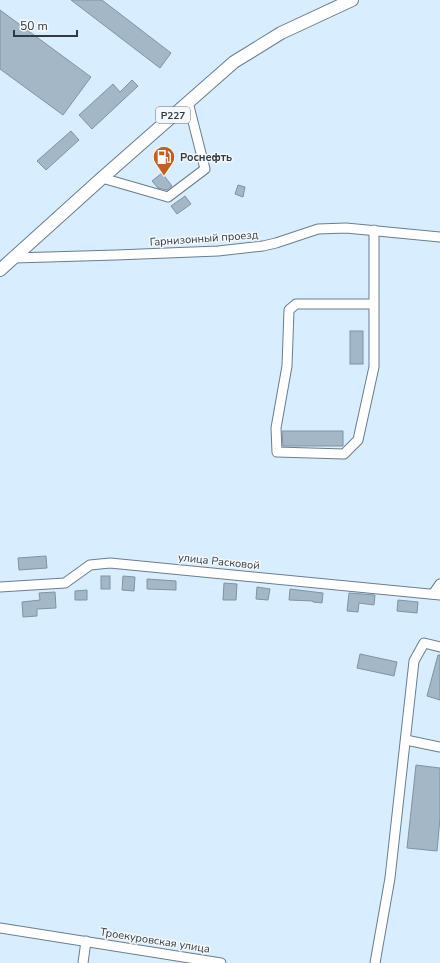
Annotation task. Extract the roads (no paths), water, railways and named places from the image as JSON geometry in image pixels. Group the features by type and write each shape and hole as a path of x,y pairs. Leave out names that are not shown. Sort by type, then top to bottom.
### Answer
{"main road":[{"name":"Р227","path":"0,270 234,62 281,33 352,0"}],"street":[{"path":"102,178 168,197 205,169 188,102"},
{"name":"Гарнизонный проезд","path":"14,258 116,256 218,251 263,246 318,228 374,230 440,237"},
{"path":"373,304 296,304 289,310 287,366 276,428 277,452 344,454 358,440 374,367 374,230"},
{"name":"улица Расковой","path":"0,588 65,583 90,565 110,563 437,594"},
{"path":"437,594 440,584"},
{"path":"375,963 390,878 414,661 424,643 440,647"},
{"path":"406,740 440,747"},
{"name":"Троекуровская улица","path":"0,928 220,963"},
{"name":"Троекуровская улица","path":"83,963 86,941"}],"place":[{"name":"Роснефть","path":"164,176"}]}
